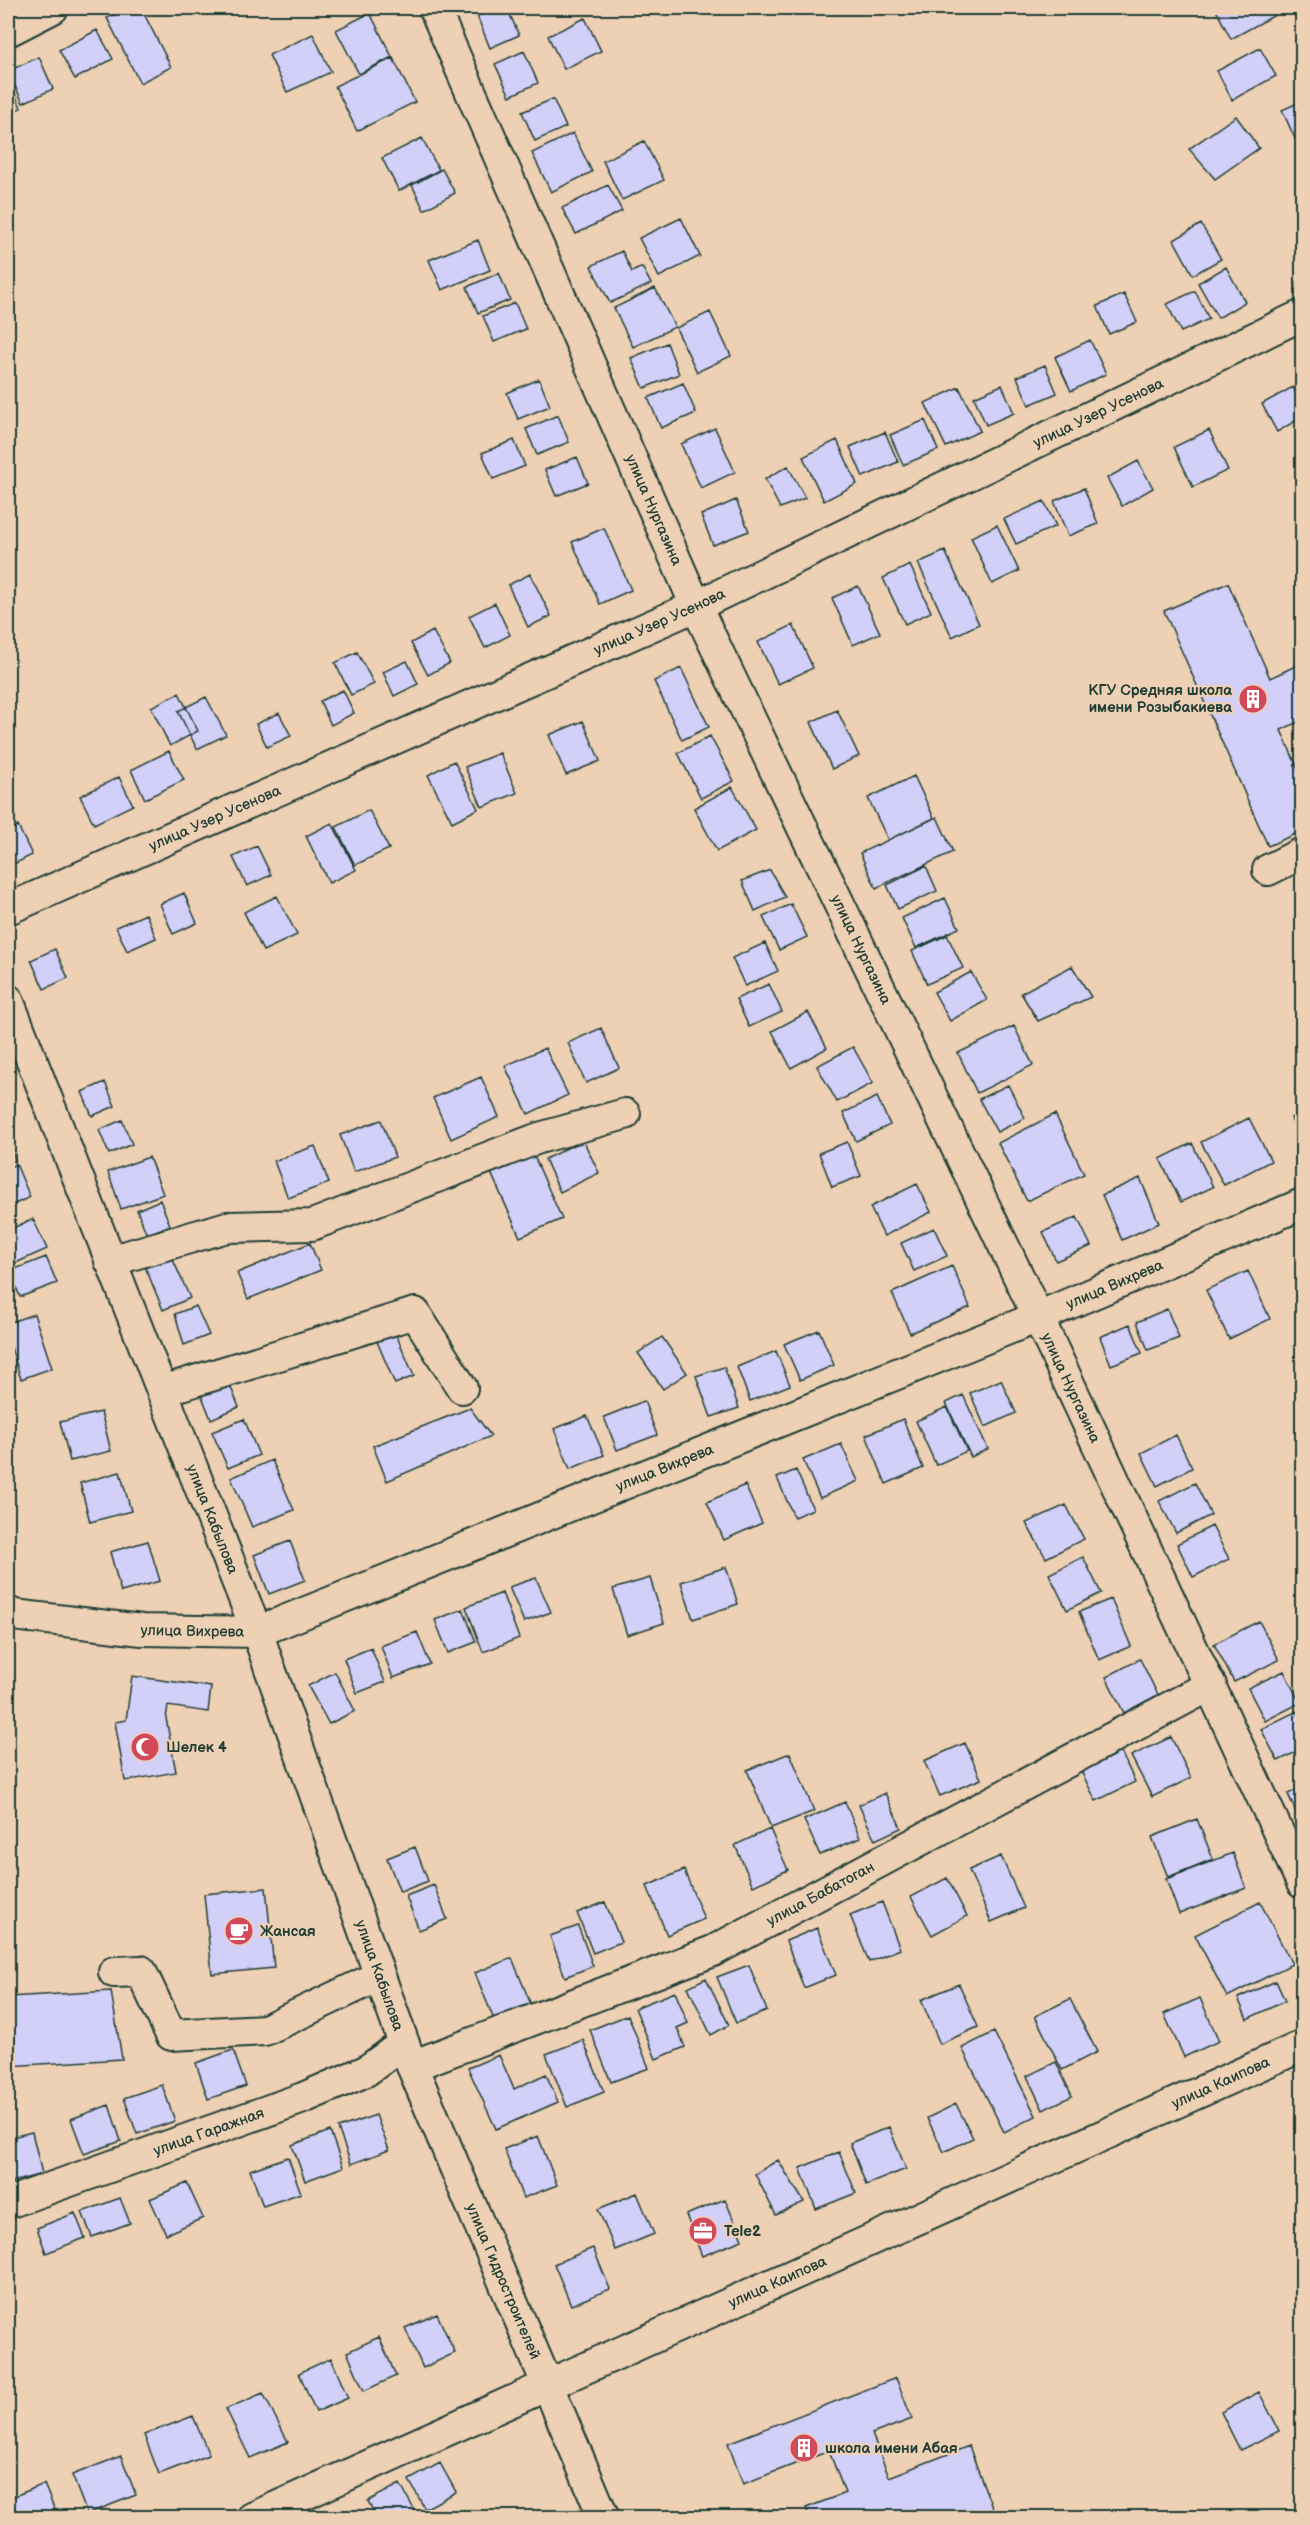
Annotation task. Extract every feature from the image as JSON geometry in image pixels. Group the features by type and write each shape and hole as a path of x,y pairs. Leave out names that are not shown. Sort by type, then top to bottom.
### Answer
{"street":[{"path":"8,31 54,8"},
{"name":"улица Нургазина","path":"434,8 696,606 1038,1317 1212,1685 1302,1883"},
{"name":"улица Узер Усенова","path":"8,909 696,606 1302,315"},
{"path":"1268,870 1302,854"},
{"name":"улица Кабылова","path":"8,1000 257,1632 408,2055"},
{"path":"110,1261 227,1227 312,1225 538,1138 625,1114"},
{"name":"улица Вихрева","path":"8,1612 14,1615 142,1630 257,1632 1038,1317 1302,1204"},
{"path":"162,1391 415,1313 462,1388"},
{"name":"улица Бабатоган","path":"408,2055 713,1951 1212,1685"},
{"path":"114,1972 141,1971 171,2036 265,2030 379,1976"},
{"name":"улица Каипова","path":"252,2517 1302,2046"},
{"name":"улица Гаражная","path":"8,2203 303,2098 408,2055"},
{"name":"улица Гидростроителей","path":"408,2055 604,2517"}],"building":[{"path":"129,8 141,8 171,67 140,83 107,18"},
{"path":"497,8 507,8 519,35 490,48 477,16"},
{"path":"1220,8 1271,8 1275,15 1231,39 1216,10"},
{"path":"370,13 392,57 359,74 336,30"},
{"path":"585,18 601,51 564,69 548,36"},
{"path":"97,30 113,59 75,79 59,50"},
{"path":"313,34 331,72 287,92 269,55"},
{"path":"1260,48 1276,76 1232,100 1217,71"},
{"path":"524,51 538,83 510,96 495,64"},
{"path":"39,57 53,89 23,103 8,71"},
{"path":"393,58 415,102 357,131 335,86"},
{"path":"8,78 21,108 8,114"},
{"path":"553,99 566,127 535,141 522,112"},
{"path":"1302,101 1302,143 1298,145 1282,110"},
{"path":"1236,116 1259,148 1215,179 1189,149"},
{"path":"573,133 592,172 551,192 532,153"},
{"path":"422,138 439,170 399,191 382,158"},
{"path":"644,141 664,180 622,200 603,161"},
{"path":"442,169 455,193 424,210 412,185"},
{"path":"608,185 622,211 576,234 562,208"},
{"path":"681,218 700,256 659,277 639,238"},
{"path":"1201,224 1221,259 1193,275 1174,240"},
{"path":"478,240 490,270 442,290 429,260"},
{"path":"622,251 632,272 642,267 651,284 610,303 591,266"},
{"path":"1226,267 1245,302 1218,318 1198,283"},
{"path":"499,273 510,300 478,313 467,287"},
{"path":"655,288 675,327 633,347 614,308"},
{"path":"1195,291 1209,319 1181,332 1167,304"},
{"path":"1124,294 1137,322 1109,334 1097,306"},
{"path":"515,303 526,329 494,342 483,316"},
{"path":"710,312 731,356 697,372 676,328"},
{"path":"1090,340 1106,374 1071,391 1055,357"},
{"path":"667,343 679,374 644,388 631,358"},
{"path":"1045,365 1057,393 1029,405 1017,377"},
{"path":"539,379 550,406 518,419 507,393"},
{"path":"683,383 696,413 661,428 648,398"},
{"path":"1002,385 1014,413 986,425 974,397"},
{"path":"959,387 980,431 946,447 925,403"},
{"path":"1293,387 1302,404 1302,417 1277,432 1262,404"},
{"path":"558,415 569,442 537,455 526,429"},
{"path":"925,420 938,450 903,465 890,435"},
{"path":"715,428 735,472 701,488 681,444"},
{"path":"1209,430 1228,470 1193,487 1174,447"},
{"path":"885,432 898,462 863,477 850,447"},
{"path":"514,440 525,466 493,479 482,453"},
{"path":"837,440 857,484 824,501 803,457"},
{"path":"577,457 588,483 556,496 545,470"},
{"path":"1138,461 1153,488 1122,506 1107,478"},
{"path":"788,466 805,498 780,508 765,479"},
{"path":"1084,488 1098,524 1068,536 1054,501"},
{"path":"736,500 749,531 713,545 701,515"},
{"path":"1044,501 1056,526 1016,544 1004,519"},
{"path":"997,525 1019,571 992,584 971,537"},
{"path":"604,528 631,590 600,604 572,542"},
{"path":"945,551 979,624 952,637 918,563"},
{"path":"910,565 931,612 905,624 883,578"},
{"path":"530,574 551,616 528,627 508,585"},
{"name":"КГУ Средняя школа имени Розыбакиева","path":"1228,583 1270,678 1302,663 1302,720 1281,730 1302,778 1302,831 1268,846 1164,611"},
{"path":"858,586 880,633 853,645 832,598"},
{"path":"495,603 510,635 485,648 469,616"},
{"path":"793,625 813,668 778,684 758,642"},
{"path":"433,631 450,663 428,675 411,643"},
{"path":"357,652 374,684 351,695 335,663"},
{"path":"407,661 418,684 394,696 383,672"},
{"path":"681,668 709,727 682,740 654,681"},
{"path":"343,690 354,713 331,725 320,701"},
{"path":"179,693 198,731 170,746 151,707"},
{"path":"206,697 226,735 197,749 178,711"},
{"path":"837,710 859,756 832,769 811,722"},
{"path":"279,713 291,736 267,747 256,724"},
{"path":"583,721 600,761 566,775 549,735"},
{"path":"710,736 734,781 701,798 678,753"},
{"path":"169,751 184,780 145,799 131,770"},
{"path":"500,753 517,793 482,807 465,767"},
{"path":"454,761 478,809 452,822 428,775"},
{"path":"914,776 934,818 888,840 868,798"},
{"path":"119,777 133,805 94,824 80,796"},
{"path":"732,787 756,830 717,851 694,808"},
{"path":"369,810 389,849 355,865 336,827"},
{"path":"937,817 953,852 876,888 860,853"},
{"path":"332,823 356,870 329,883 306,836"},
{"path":"18,826 32,855 8,867 8,831"},
{"path":"257,846 271,875 247,886 233,857"},
{"path":"926,866 937,891 898,909 887,885"},
{"path":"770,870 785,897 755,911 742,881"},
{"path":"184,893 197,923 173,934 160,904"},
{"path":"277,896 297,935 263,951 244,912"},
{"path":"945,898 959,928 916,948 902,918"},
{"path":"791,904 807,937 779,950 763,917"},
{"path":"146,914 156,938 127,951 116,927"},
{"path":"947,935 963,968 927,984 912,951"},
{"path":"765,943 778,971 745,986 732,958"},
{"path":"55,949 68,978 44,989 31,960"},
{"path":"1072,966 1091,997 1038,1021 1021,993"},
{"path":"971,972 987,1000 950,1021 934,992"},
{"path":"769,984 782,1012 749,1027 736,999"},
{"path":"808,1012 827,1048 791,1068 772,1031"},
{"path":"1014,1026 1033,1065 977,1093 958,1053"},
{"path":"601,1028 619,1068 586,1083 568,1043"},
{"path":"853,1047 873,1083 837,1102 817,1066"},
{"path":"545,1048 568,1095 528,1114 505,1066"},
{"path":"481,1077 499,1117 451,1139 433,1098"},
{"path":"105,1082 115,1106 92,1116 82,1092"},
{"path":"1008,1085 1025,1118 997,1132 979,1099"},
{"path":"877,1097 890,1125 856,1141 843,1113"},
{"path":"1302,1113 1302,1145 1291,1118"},
{"path":"1055,1114 1084,1174 1027,1201 998,1143"},
{"path":"1249,1118 1271,1161 1224,1185 1201,1142"},
{"path":"122,1120 132,1144 109,1154 99,1130"},
{"path":"381,1120 395,1157 354,1172 340,1135"},
{"path":"8,1139 15,1160 8,1163"},
{"path":"583,1140 599,1173 560,1192 545,1159"},
{"path":"847,1142 861,1176 832,1187 819,1153"},
{"path":"1192,1143 1213,1187 1181,1202 1160,1159"},
{"path":"315,1146 329,1183 288,1198 274,1161"},
{"path":"530,1147 562,1219 520,1237 488,1166"},
{"path":"149,1157 163,1194 121,1209 108,1172"},
{"path":"16,1164 30,1197 8,1207 8,1168"},
{"path":"1140,1178 1159,1223 1122,1240 1102,1195"},
{"path":"917,1184 931,1212 884,1236 870,1207"},
{"path":"160,1200 170,1225 147,1235 137,1210"},
{"path":"1077,1217 1091,1246 1056,1261 1043,1232"},
{"path":"33,1219 47,1249 9,1266 8,1230"},
{"path":"934,1228 947,1256 914,1271 901,1243"},
{"path":"310,1243 321,1270 248,1299 237,1273"},
{"path":"170,1253 190,1298 163,1310 144,1264"},
{"path":"46,1257 57,1283 20,1297 10,1271"},
{"path":"952,1266 970,1307 910,1333 892,1293"},
{"path":"1248,1271 1270,1319 1229,1339 1206,1290"},
{"path":"196,1306 209,1335 184,1345 175,1314"},
{"path":"1167,1309 1179,1338 1148,1350 1137,1322"},
{"path":"34,1314 52,1368 21,1379 8,1338 8,1323"},
{"path":"1130,1324 1142,1353 1111,1365 1100,1337"},
{"path":"819,1330 834,1365 800,1380 784,1344"},
{"path":"395,1332 414,1376 395,1384 376,1339"},
{"path":"662,1337 687,1373 663,1389 638,1353"},
{"path":"776,1351 790,1385 750,1401 737,1367"},
{"path":"724,1367 739,1408 711,1417 696,1376"},
{"path":"227,1378 239,1407 211,1419 199,1389"},
{"path":"1001,1380 1016,1413 985,1427 970,1393"},
{"path":"963,1395 988,1449 971,1457 946,1403"},
{"path":"644,1401 657,1435 617,1450 604,1417"},
{"path":"947,1407 967,1451 936,1465 916,1421"},
{"path":"470,1408 491,1436 387,1481 373,1446"},
{"path":"101,1412 111,1451 70,1461 60,1422"},
{"path":"587,1416 604,1455 570,1469 554,1429"},
{"path":"244,1419 259,1455 228,1468 212,1432"},
{"path":"903,1419 923,1468 886,1484 866,1435"},
{"path":"1176,1435 1192,1468 1157,1486 1141,1453"},
{"path":"841,1444 858,1481 820,1498 803,1460"},
{"path":"272,1460 294,1510 252,1527 231,1478"},
{"path":"796,1470 813,1509 794,1517 777,1478"},
{"path":"120,1472 131,1511 90,1522 80,1483"},
{"path":"1195,1483 1211,1515 1176,1533 1159,1501"},
{"path":"745,1485 762,1523 724,1540 707,1502"},
{"path":"1066,1505 1084,1539 1046,1558 1026,1523"},
{"path":"1212,1526 1229,1559 1193,1577 1177,1544"},
{"path":"148,1541 160,1581 121,1592 110,1552"},
{"path":"290,1541 305,1580 269,1594 254,1555"},
{"path":"1083,1557 1101,1593 1067,1610 1049,1574"},
{"path":"726,1567 738,1604 693,1619 681,1582"},
{"path":"536,1578 551,1612 524,1622 509,1587"},
{"path":"650,1578 664,1623 627,1635 613,1589"},
{"path":"502,1593 519,1638 483,1652 466,1607"},
{"path":"1111,1599 1131,1646 1099,1660 1079,1612"},
{"path":"463,1609 476,1642 448,1653 435,1620"},
{"path":"1259,1621 1279,1660 1234,1682 1214,1644"},
{"path":"417,1632 430,1664 393,1678 381,1646"},
{"path":"371,1648 385,1682 357,1693 344,1659"},
{"path":"1140,1659 1158,1695 1124,1713 1106,1677"},
{"path":"1284,1671 1300,1703 1265,1721 1248,1688"},
{"path":"335,1672 355,1711 329,1724 308,1686"},
{"name":"Шелек 4","path":"132,1676 211,1687 208,1712 168,1706 166,1718 176,1772 125,1781 115,1722 126,1720"},
{"path":"1297,1711 1302,1722 1302,1749 1278,1761 1261,1729"},
{"path":"1171,1737 1191,1778 1152,1797 1131,1756"},
{"path":"965,1743 981,1779 940,1796 924,1761"},
{"path":"1121,1752 1135,1782 1096,1801 1081,1771"},
{"path":"790,1753 814,1811 771,1828 747,1770"},
{"path":"1302,1787 1302,1825 1288,1794"},
{"path":"885,1793 901,1828 875,1840 859,1805"},
{"path":"845,1802 860,1838 820,1855 804,1820"},
{"path":"1197,1819 1213,1859 1168,1877 1152,1837"},
{"path":"770,1829 788,1870 753,1886 735,1845"},
{"path":"415,1847 428,1881 400,1892 387,1858"},
{"path":"1233,1853 1246,1888 1179,1914 1166,1879"},
{"path":"1001,1856 1024,1908 991,1922 969,1870"},
{"path":"684,1870 704,1919 667,1935 647,1886"},
{"path":"947,1878 967,1916 932,1935 911,1897"},
{"path":"434,1885 447,1919 419,1930 406,1896"},
{"name":"Жансая","path":"266,1888 274,1968 212,1974 204,1894"},
{"path":"605,1902 621,1942 593,1953 577,1913"},
{"path":"882,1902 900,1949 869,1962 850,1915"},
{"path":"1260,1902 1292,1964 1227,1997 1195,1935"},
{"path":"578,1926 593,1966 565,1977 550,1936"},
{"path":"817,1928 836,1975 804,1988 786,1941"},
{"path":"512,1958 532,2007 495,2022 475,1973"},
{"path":"749,1965 767,2011 736,2023 717,1977"},
{"path":"706,1978 729,2025 711,2035 688,1987"},
{"path":"1276,1981 1285,2001 1247,2019 1238,1998"},
{"path":"959,1984 978,2027 940,2044 921,2000"},
{"path":"111,1991 122,2059 8,2066 8,1997"},
{"path":"675,1992 688,2023 677,2028 685,2047 656,2059 635,2008"},
{"path":"1200,1998 1219,2041 1184,2057 1164,2014"},
{"path":"1070,1999 1097,2052 1062,2070 1035,2016"},
{"path":"628,2015 649,2068 611,2082 590,2030"},
{"path":"994,2032 1036,2116 1004,2132 962,2048"},
{"path":"583,2040 604,2092 567,2107 546,2054"},
{"path":"233,2050 246,2086 208,2099 196,2063"},
{"path":"499,2055 514,2089 546,2074 558,2102 496,2129 468,2068"},
{"path":"1056,2062 1072,2096 1043,2110 1027,2076"},
{"path":"162,2085 175,2121 137,2134 124,2098"},
{"path":"956,2104 973,2138 944,2152 927,2118"},
{"path":"109,2105 121,2141 84,2154 71,2119"},
{"path":"376,2115 389,2150 351,2164 338,2128"},
{"path":"889,2127 906,2169 866,2185 850,2143"},
{"path":"330,2131 343,2167 305,2181 292,2145"},
{"path":"32,2132 42,2174 8,2183 8,2138"},
{"path":"538,2136 557,2185 523,2198 504,2149"},
{"path":"839,2152 856,2193 816,2209 800,2168"},
{"path":"288,2157 301,2193 263,2206 250,2170"},
{"path":"778,2160 804,2202 776,2215 755,2174"},
{"path":"187,2183 203,2218 166,2234 150,2199"},
{"path":"637,2193 654,2234 615,2250 598,2209"},
{"path":"120,2198 130,2223 92,2237 82,2212"},
{"path":"725,2199 742,2240 702,2256 686,2215"},
{"path":"75,2213 85,2238 46,2253 37,2228"},
{"path":"593,2248 610,2289 571,2305 554,2264"},
{"path":"437,2314 455,2353 423,2368 405,2328"},
{"path":"379,2337 396,2376 364,2391 347,2352"},
{"path":"331,2358 348,2398 316,2412 299,2373"},
{"name":"школа имени Абая","path":"896,2378 912,2419 872,2434 889,2477 969,2446 996,2518 810,2518 806,2508 845,2493 829,2451 743,2484 728,2443"},
{"path":"1259,2392 1279,2431 1240,2450 1221,2412"},
{"path":"263,2393 288,2442 250,2458 226,2409"},
{"path":"193,2416 209,2455 159,2474 144,2435"},
{"path":"121,2456 136,2495 87,2514 72,2475"},
{"path":"440,2463 456,2492 425,2509 409,2480"},
{"path":"44,2484 58,2518 18,2518 10,2498"},
{"path":"400,2484 416,2513 408,2518 377,2518 368,2501"}],"place":[{"name":"КГУ Средняя школа имени Розыбакиева","path":"1253,699"},
{"name":"Шелек 4","path":"145,1747"},
{"name":"Жансая","path":"239,1931"},
{"name":"Tele2","path":"703,2231"},
{"name":"школа имени Абая","path":"804,2448"}]}
